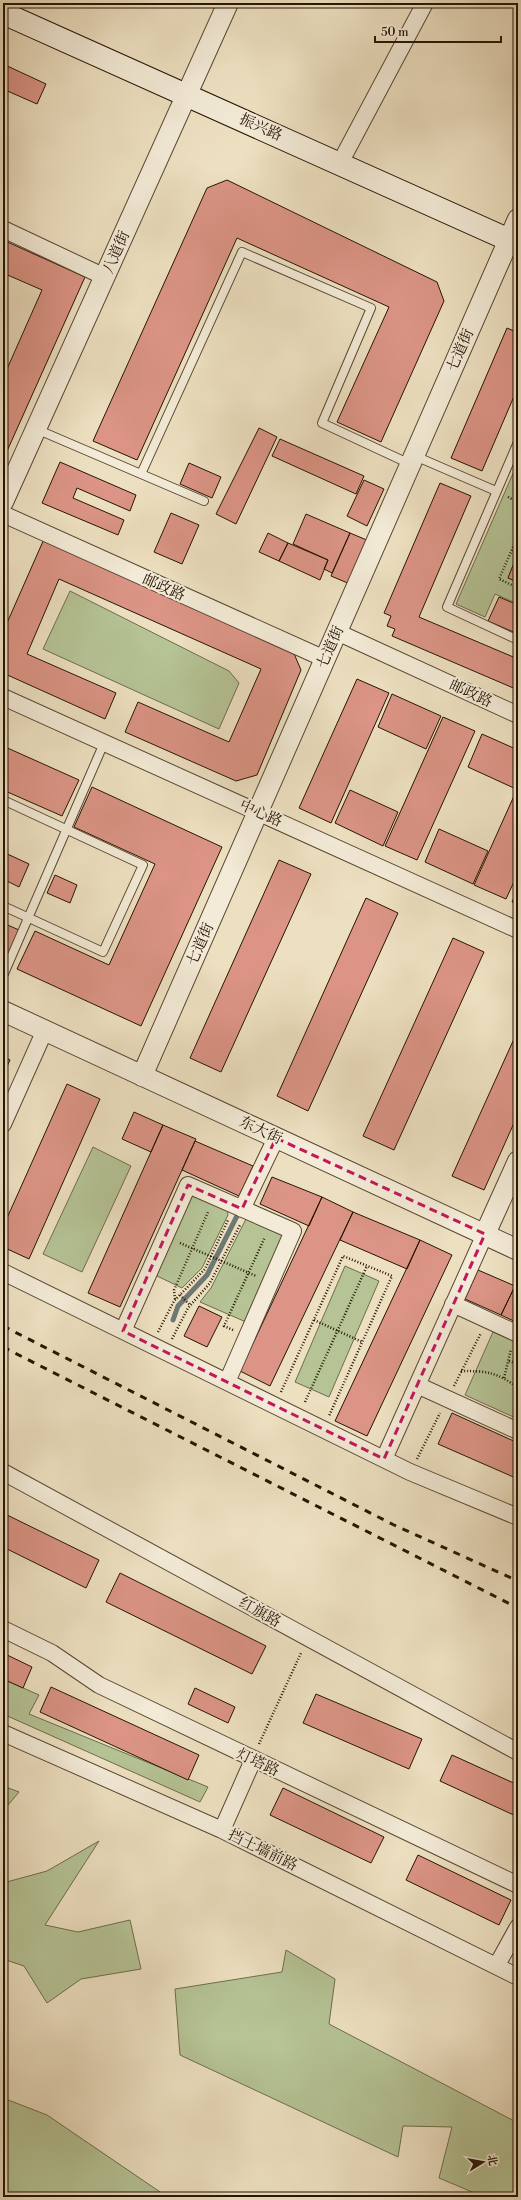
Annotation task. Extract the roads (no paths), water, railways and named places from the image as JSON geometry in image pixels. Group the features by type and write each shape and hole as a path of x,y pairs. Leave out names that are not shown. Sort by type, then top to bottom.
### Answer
{"main road":[{"name":"振兴路","path":"3,13 340,163 513,242"}],"street":[{"name":"八道街","path":"3,502 228,3"},
{"path":"340,163 425,3"},
{"name":"七道街","path":"142,1076 412,460 513,242 518,219"},
{"path":"3,229 105,277"},
{"name":"邮政路","path":"3,514 325,659"},
{"name":"邮政路","path":"337,632 518,715"},
{"name":"中心路","path":"3,697 518,930"},
{"name":"东大街","path":"3,1011 518,1250"},
{"path":"3,1124 45,1030"},
{"path":"241,1208 276,1138"},
{"path":"384,1459 518,1161"},
{"path":"123,1331 188,1185 293,1231 227,1382"},
{"path":"3,1272 384,1459 518,1517"},
{"path":"453,1304 516,1333"},
{"path":"417,1385 518,1431"},
{"name":"红旗路","path":"3,1472 518,1752"},
{"name":"灯塔路","path":"3,1629 52,1653 99,1686 518,1885"},
{"name":"挡土墙前路","path":"3,1733 222,1830 497,1965 518,1977"},
{"path":"222,1830 253,1760"},
{"path":"497,1965 518,1927"}],"lane":[{"path":"141,474 242,252 371,308 322,423 412,460 496,491"},
{"path":"36,429 204,501"},
{"path":"518,442 447,607 518,640"},
{"path":"3,976 104,743"},
{"path":"3,800 143,865 103,952 3,906"}],"waterway":[{"path":"173,1320 178,1306 207,1275 237,1216"}],"railway":[{"path":"3,1326 394,1525 518,1581"},
{"path":"3,1347 518,1608"}]}
